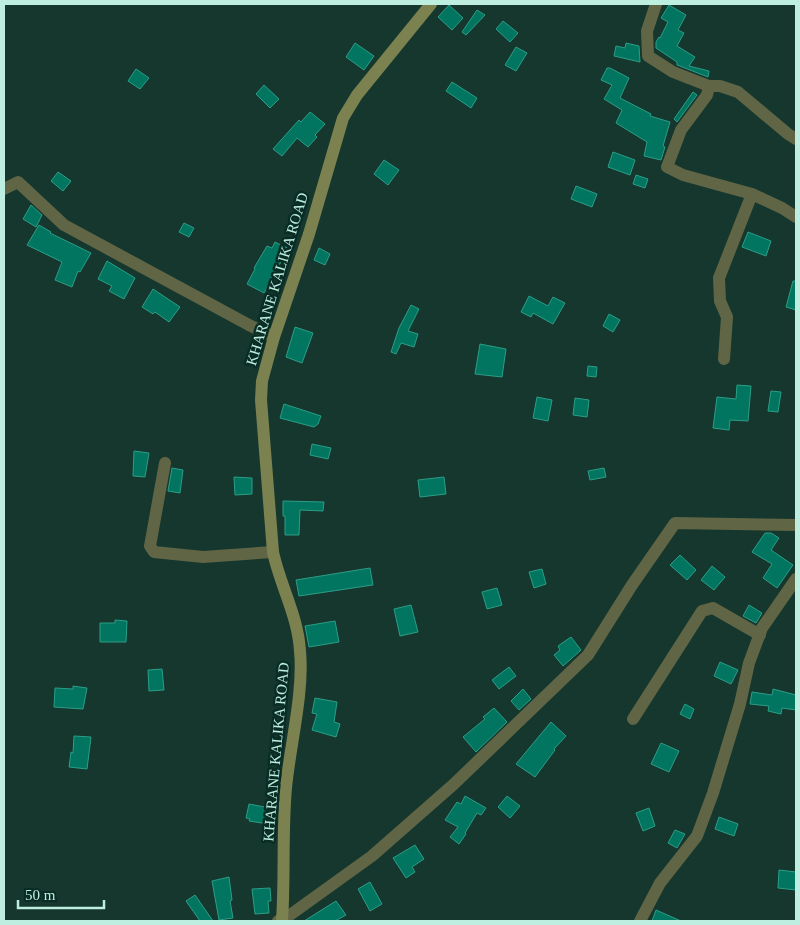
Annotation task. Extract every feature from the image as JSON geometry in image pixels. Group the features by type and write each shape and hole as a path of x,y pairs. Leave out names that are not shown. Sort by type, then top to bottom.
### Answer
{"street":[{"name":"KHARANE KALIKA ROAD","path":"281,921 286,788 299,685 301,652 298,633 273,552 261,400 262,381 274,336 309,234 342,118 357,95 431,4"},
{"path":"656,4 647,31 648,56 673,72 710,86 720,86 738,92 788,134 796,138"},
{"path":"710,86 707,95 681,130 667,167 683,175 752,194 796,216"},
{"path":"4,189 18,182 64,225 248,325 274,336"},
{"path":"724,359 727,317 720,301 719,278 752,194"},
{"path":"165,463 150,546 154,552 203,557 273,552"},
{"path":"281,921 372,856 454,784 588,655 632,585 675,523 796,525"},
{"path":"640,921 660,883 697,836 713,793 740,704 749,663 762,628 796,579"},
{"path":"633,719 702,611 712,608 760,635"}],"building":[{"path":"449,5 463,18 452,30 438,17"},
{"path":"669,5 686,15 678,30 684,33 677,46 695,57 689,66 709,71 708,77 677,65 677,62 656,48 656,42 668,22 661,18"},
{"path":"477,10 485,15 466,35 462,32"},
{"path":"503,21 518,33 510,42 496,29"},
{"path":"355,43 374,56 364,70 346,57"},
{"path":"626,43 639,46 640,62 614,56 616,46 625,48"},
{"path":"516,47 527,53 516,71 505,65"},
{"path":"607,68 629,78 620,98 651,114 650,116 670,122 661,160 644,156 647,142 616,123 622,110 604,99 612,85 601,80"},
{"path":"136,69 149,78 140,89 128,81"},
{"path":"452,82 477,98 471,108 446,91"},
{"path":"264,85 279,99 270,108 256,94"},
{"path":"693,92 697,95 677,122 674,119"},
{"path":"310,112 325,124 315,135 317,137 308,147 297,138 282,156 273,149 299,120 301,122"},
{"path":"613,152 635,160 630,175 608,167"},
{"path":"384,160 399,170 388,185 374,174"},
{"path":"58,172 71,181 63,191 51,181"},
{"path":"636,175 648,179 645,188 633,184"},
{"path":"576,186 597,194 592,207 571,199"},
{"path":"31,205 42,215 36,227 23,219"},
{"path":"184,223 194,228 189,237 179,232"},
{"path":"39,225 50,233 91,253 80,272 78,271 72,287 55,280 62,262 27,245"},
{"path":"748,232 771,241 766,256 742,247"},
{"path":"275,242 289,249 269,281 271,281 264,293 247,284 267,246 272,248"},
{"path":"319,248 330,254 325,265 314,260"},
{"path":"107,261 135,278 124,299 109,291 112,286 98,279"},
{"path":"793,281 796,281 796,310 786,307"},
{"path":"153,289 180,307 169,322 155,312 153,314 142,307"},
{"path":"529,296 548,306 553,297 565,303 553,324 533,313 531,317 521,312"},
{"path":"411,305 419,309 408,331 418,334 414,347 401,343 396,354 391,352 399,328"},
{"path":"609,314 620,320 613,332 603,326"},
{"path":"295,327 313,333 302,363 286,357"},
{"path":"480,344 506,349 502,377 475,374"},
{"path":"588,366 597,367 596,377 587,376"},
{"path":"737,385 751,386 748,421 730,420 729,430 713,428 717,397 736,399"},
{"path":"771,391 781,392 778,412 768,411"},
{"path":"537,397 552,400 548,421 533,418"},
{"path":"575,398 589,400 587,417 573,415"},
{"path":"284,404 321,416 318,424 314,427 280,418"},
{"path":"312,444 331,448 328,459 310,455"},
{"path":"134,451 149,453 145,477 133,476"},
{"path":"172,468 183,470 180,493 168,491"},
{"path":"604,468 606,477 590,480 588,471"},
{"path":"234,477 252,478 252,494 235,495"},
{"path":"444,477 446,494 420,497 418,480"},
{"path":"283,501 324,502 323,511 300,510 299,535 285,535"},
{"path":"765,533 771,533 779,538 771,550 793,565 777,588 763,578 772,564 752,552"},
{"path":"680,555 696,570 687,580 670,565"},
{"path":"712,566 725,577 714,590 701,580"},
{"path":"370,568 373,585 299,596 296,580"},
{"path":"542,569 546,584 534,588 529,572"},
{"path":"497,588 502,605 487,609 482,592"},
{"path":"411,605 418,632 400,636 394,609"},
{"path":"749,605 762,613 756,623 743,616"},
{"path":"115,620 127,621 126,642 100,642 100,623 115,623"},
{"path":"335,621 339,642 309,647 305,626"},
{"path":"571,637 581,650 563,666 554,655 560,650 558,646"},
{"path":"720,662 738,670 731,684 714,676"},
{"path":"509,667 516,676 499,689 492,680"},
{"path":"162,669 164,690 149,691 148,670"},
{"path":"73,686 87,688 83,709 54,707 55,688 73,689"},
{"path":"523,689 531,699 519,710 511,701"},
{"path":"773,689 796,695 796,710 782,708 781,714 768,711 769,706 750,704 752,692 772,695"},
{"path":"315,698 337,702 334,722 340,724 336,737 312,730 317,714 312,713"},
{"path":"685,704 694,709 690,719 680,714"},
{"path":"494,708 507,722 476,752 463,737 485,719 483,717"},
{"path":"551,722 566,736 554,749 535,777 516,764"},
{"path":"74,736 91,737 87,769 69,767 71,752 73,753"},
{"path":"661,743 679,751 669,772 651,764"},
{"path":"465,796 486,808 481,815 477,813 459,844 450,837 458,827 445,820 457,802 461,804"},
{"path":"507,796 520,806 510,818 498,807"},
{"path":"249,804 270,808 268,824 249,821 250,819 246,818"},
{"path":"649,808 655,826 643,831 636,813"},
{"path":"719,817 738,824 734,836 715,829"},
{"path":"675,830 685,834 677,848 668,843"},
{"path":"415,845 424,859 412,867 415,872 406,878 393,858"},
{"path":"779,870 796,872 796,890 778,888"},
{"path":"229,877 233,918 219,920 212,881"},
{"path":"370,882 382,904 370,911 358,889"},
{"path":"270,888 271,901 268,901 269,913 255,914 252,889"},
{"path":"195,895 213,921 200,921 186,901"},
{"path":"336,901 346,915 335,921 304,921"},
{"path":"656,910 681,921 652,921"}]}
